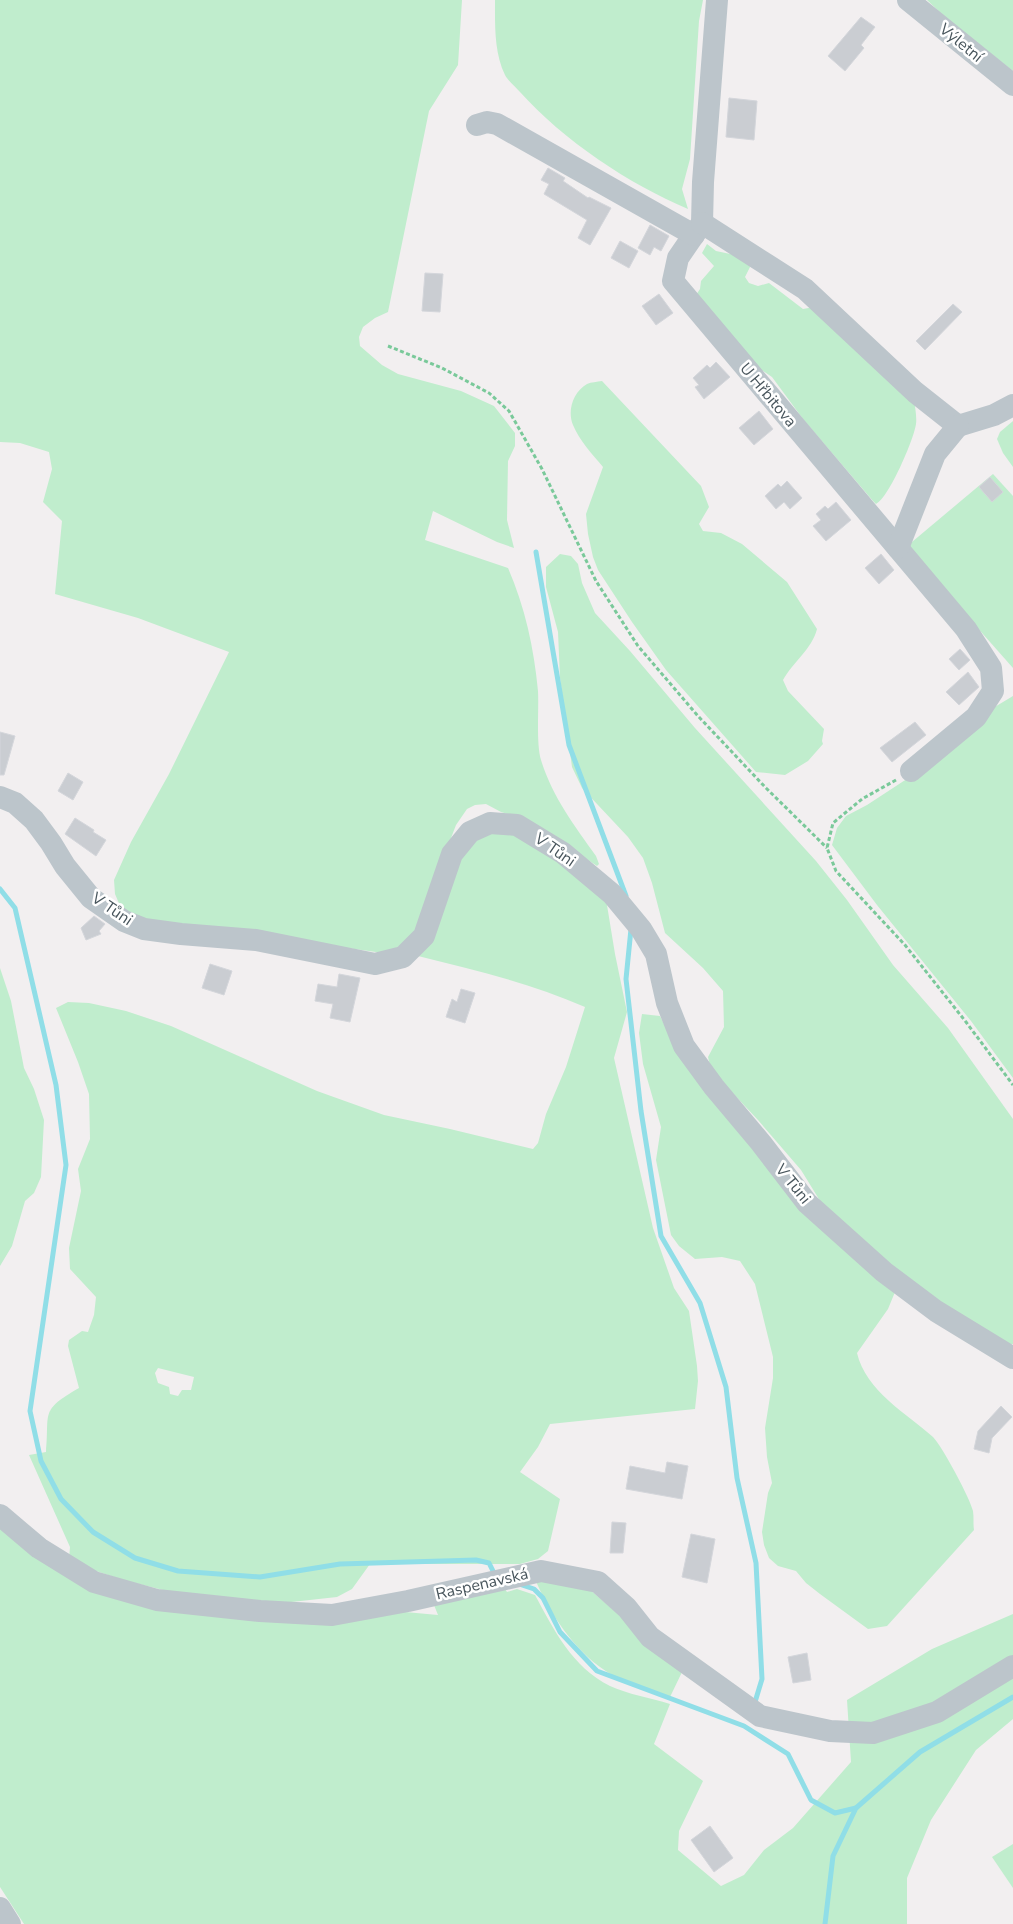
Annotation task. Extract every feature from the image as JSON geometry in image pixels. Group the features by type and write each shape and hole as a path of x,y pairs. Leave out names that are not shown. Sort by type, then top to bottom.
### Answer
{"street":[{"path":"698,229 717,0"},
{"name":"Výletní","path":"908,0 1013,86"},
{"path":"476,126 487,122 497,124 698,229 805,289 915,392 958,426"},
{"name":"U Hřbitova","path":"698,229 678,258 673,281 966,629 991,668 993,691 976,717 911,771"},
{"path":"898,548 935,454 958,426 994,415 1013,405"},
{"name":"V Tůni","path":"0,797 15,803 34,820 51,842 65,866 91,898 124,921 144,929 256,940 375,964 403,957 424,936 452,854 470,832 490,823 517,824 563,853 612,894 641,929 656,954 667,1003 684,1046 714,1087 761,1143 807,1203 884,1272 936,1312 1013,1358"},
{"name":"Raspenavská","path":"0,1515 39,1548 94,1582 157,1600 260,1611 332,1615 408,1601 541,1571 598,1582 627,1608 650,1637 760,1716 830,1731 873,1733 937,1712 1013,1666"},
{"path":"0,1908 10,1924"}],"path":[{"path":"388,346 450,372 489,393 509,411 542,469 596,581 638,646 698,716 752,774 827,848 836,871 905,945 1013,1085"},
{"path":"827,848 833,822 862,799 911,771"}],"green space":[{"path":"0,0 462,0 458,65 429,111 388,312 375,318 363,327 359,337 360,346 382,365 398,374 461,391 494,406 515,433 515,446 508,461 507,520 514,548 497,542 433,511 425,540 508,568 524,613 534,659 538,691 538,736 541,760 557,798 596,856 599,864 597,866 549,834 520,818 501,812 486,804 475,805 467,809 456,825 413,937 390,952 376,952 211,929 150,924 121,908 115,894 114,880 131,842 169,774 229,652 138,618 55,594 62,521 43,502 52,469 49,452 20,443 0,442"},
{"path":"495,0 703,0 699,21 690,159 682,189 688,209 643,187 598,160 537,110 510,82 501,66 497,48"},
{"path":"927,0 1013,0 1013,71 948,20"},
{"path":"707,244 716,251 735,255 751,265 745,277 749,283 758,286 769,283 803,309 814,307 914,400 916,421 911,442 894,480 876,504 803,419 772,377 754,365 694,298 700,289 701,281 714,266 702,253"},
{"path":"602,381 701,486 709,507 699,524 703,531 721,533 742,544 787,582 817,629 807,649 783,680 788,691 824,729 823,744 808,761 785,775 756,772 666,670 598,570 588,534 586,514 603,467 586,447 573,425 571,408 572,402 582,387 589,383"},
{"path":"1013,421 1013,467 1003,453 997,439 1000,432"},
{"path":"993,474 1013,496 1013,668 906,547"},
{"path":"560,554 571,556 578,564 582,583 595,613 695,728 816,861 847,900 893,965 948,1028 1013,1119 1013,1344 1009,1344 908,1282 822,1204 801,1170 711,1070 708,1057 724,1027 723,991 703,968 665,933 652,883 643,858 628,837 582,788 572,767 560,678 558,632 546,587 546,567"},
{"path":"1013,696 1013,1078 971,1021 877,905 832,845 837,828 846,816 867,805 919,771 988,711"},
{"path":"479,832 525,836 606,899 627,1012 614,1058 653,1228 674,1288 689,1311 698,1381 695,1409 550,1424 538,1447 520,1472 560,1499 548,1551 538,1559 520,1564 370,1564 352,1589 337,1597 255,1606 191,1597 123,1580 81,1566 69,1559 70,1547 29,1455 46,1452 48,1420 52,1408 79,1388 68,1346 69,1340 82,1331 88,1332 94,1315 96,1297 70,1269 69,1248 81,1191 78,1169 90,1139 89,1094 56,1008 68,1002 89,1003 126,1011 171,1026 317,1091 384,1115 533,1149 538,1143 546,1114 566,1067 585,1007 523,984 418,956 449,875","holes":["158,1368 194,1377 191,1390 182,1390 178,1396 170,1394 169,1387 158,1383 155,1373"]},
{"path":"0,968 11,1001 24,1068 34,1089 44,1120 41,1177 34,1193 25,1201 12,1246 0,1266"},
{"path":"642,1014 660,1016 667,1030 895,1292 888,1309 857,1353 862,1367 878,1390 899,1410 933,1437 943,1451 971,1504 974,1530 887,1626 868,1629 806,1583 796,1571 778,1566 769,1558 762,1532 768,1493 772,1483 767,1457 765,1428 773,1378 773,1357 755,1284 740,1261 722,1257 695,1259 679,1246 671,1235 656,1160 661,1127 643,1064 639,1033"},
{"path":"0,1523 127,1597 351,1607 438,1615 434,1605 501,1583 507,1592 517,1589 535,1595 565,1646 585,1669 617,1689 670,1704 654,1744 703,1781 679,1831 678,1850 721,1886 744,1875 764,1850 793,1828 851,1762 847,1700 932,1649 1013,1614 1013,1719 976,1750 931,1820 907,1878 907,1924 24,1924 0,1887"},
{"path":"535,1579 581,1582 683,1670 670,1697 620,1679 593,1661 580,1649 559,1623"},
{"path":"1013,1844 1013,1888 992,1857"}],"building":[{"path":"861,17 875,27 861,45 864,48 845,71 828,56"},
{"path":"729,98 757,101 754,140 726,137"},
{"path":"548,168 565,178 563,181 588,198 611,208 590,245 578,238 587,220 544,194 549,184 541,180"},
{"path":"650,225 669,236 661,251 654,247 650,255 638,248"},
{"path":"620,241 638,251 629,268 611,258"},
{"path":"425,273 443,274 440,312 422,311"},
{"path":"659,294 673,313 656,325 642,306"},
{"path":"953,304 962,312 925,350 916,341"},
{"path":"716,362 730,377 704,399 695,387 699,385 693,378 707,365 710,368"},
{"path":"759,411 773,429 754,445 739,428"},
{"path":"990,477 1003,492 992,502 979,487"},
{"path":"787,481 802,498 790,509 784,502 776,509 765,496 778,484 781,487"},
{"path":"836,502 851,520 826,541 813,526 821,520 816,514 825,506 828,509"},
{"path":"881,554 894,570 879,584 865,568"},
{"path":"960,649 970,660 959,670 949,659"},
{"path":"968,672 979,687 959,705 946,692"},
{"path":"915,722 926,735 892,762 880,748"},
{"path":"0,732 15,736 4,775 0,775"},
{"path":"68,773 83,782 73,800 58,791"},
{"path":"75,818 106,840 96,856 65,834"},
{"path":"94,916 105,924 99,931 101,934 86,940 81,928"},
{"path":"210,964 232,971 224,995 202,988"},
{"path":"339,974 360,978 350,1022 330,1018 333,1004 315,1001 318,984 337,987"},
{"path":"461,989 475,993 465,1023 446,1017 452,999 457,1002"},
{"path":"1001,1406 1012,1417 992,1438 989,1453 974,1449 978,1431"},
{"path":"667,1462 688,1466 682,1499 626,1489 630,1466 665,1473"},
{"path":"612,1522 626,1523 623,1553 610,1553"},
{"path":"691,1534 715,1539 707,1583 682,1577"},
{"path":"807,1653 811,1680 793,1683 788,1657"},
{"path":"710,1826 733,1858 714,1872 691,1840"}],"waterway":[{"path":"536,552 569,745 626,896"},
{"path":"0,889 15,908 56,1085 66,1165 30,1411 41,1461 61,1499 93,1532 135,1558 178,1571 260,1577 340,1564 476,1560 489,1563 493,1571"},
{"path":"631,929 626,979 641,1111 661,1236 700,1303 726,1387 737,1478 756,1563 762,1679 755,1702"},
{"path":"519,1584 534,1589 543,1598 560,1632 597,1671 744,1726 788,1754 811,1800 835,1813 856,1808"},
{"path":"825,1924 833,1856 856,1808 920,1752 1013,1697"}]}
